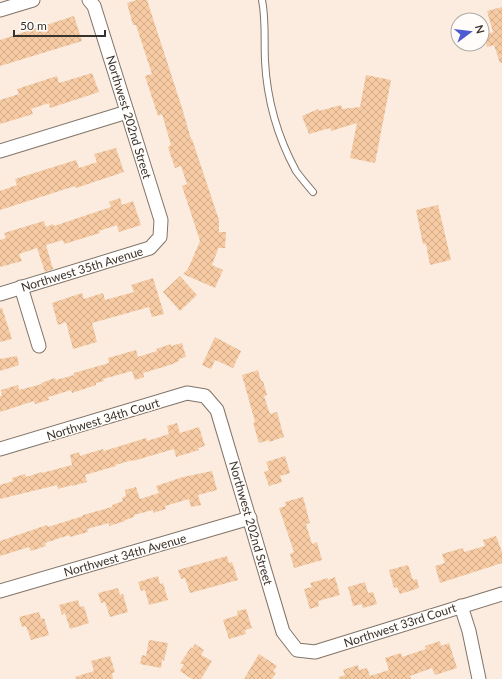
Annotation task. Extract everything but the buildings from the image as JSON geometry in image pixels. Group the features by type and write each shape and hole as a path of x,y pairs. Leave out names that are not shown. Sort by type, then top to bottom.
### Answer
{"street":[{"path":"0,10 33,0"},
{"name":"Northwest 202nd Street","path":"89,0 94,6 161,220 160,237"},
{"path":"0,151 127,112"},
{"name":"Northwest 35th Avenue","path":"0,294 150,248 160,237"},
{"path":"21,287 39,346"},
{"name":"Northwest 34th Court","path":"0,449 187,393 205,396"},
{"name":"Northwest 202nd Street","path":"205,396 217,410 283,632 298,650"},
{"name":"Northwest 34th Avenue","path":"0,592 250,518"},
{"name":"Northwest 33rd Court","path":"298,650 316,652 502,594"},
{"path":"462,606 479,679"}],"lane":[{"path":"262,0 265,14 265,59 272,114 281,141 297,172 313,192"}]}
